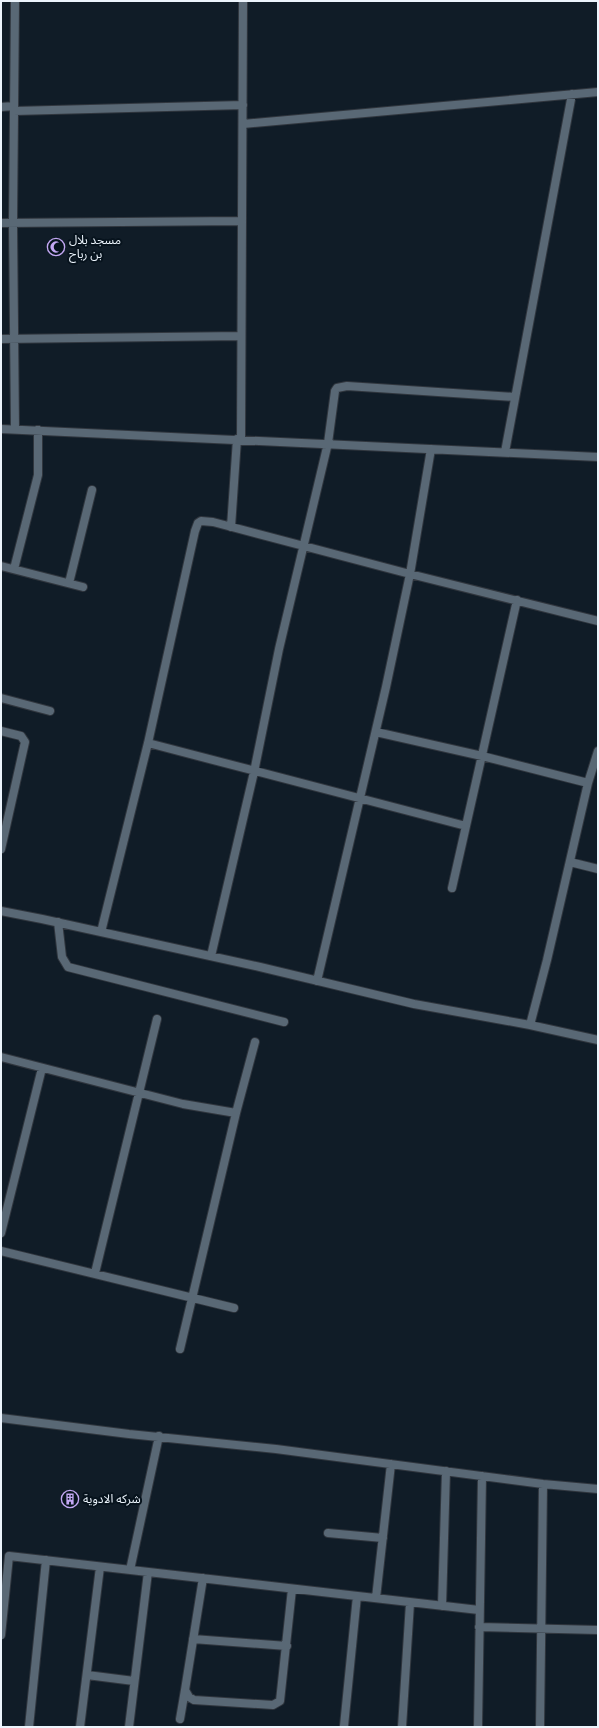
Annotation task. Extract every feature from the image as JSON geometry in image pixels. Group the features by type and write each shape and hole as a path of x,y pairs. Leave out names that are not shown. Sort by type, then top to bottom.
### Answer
{"street":[{"path":"15,1 15,429"},
{"path":"231,527 239,440 244,1"},
{"path":"243,124 598,92"},
{"path":"505,452 572,94"},
{"path":"1,107 14,109 243,105"},
{"path":"1,223 241,221"},
{"path":"1,339 241,336"},
{"path":"211,956 254,772 303,546 328,443 334,394 337,388 515,397"},
{"path":"1,429 328,443 598,457"},
{"path":"14,569 38,475 38,430"},
{"path":"317,981 376,732 410,574 431,449"},
{"path":"69,583 92,490"},
{"path":"101,932 148,743 198,523 204,520 410,574 598,620"},
{"path":"1,566 83,587"},
{"path":"452,888 517,600"},
{"path":"1,698 50,711"},
{"path":"1,731 22,736 25,742 1,849"},
{"path":"376,732 482,756 588,783"},
{"path":"148,743 254,772 466,826"},
{"path":"530,1025 588,783 598,751"},
{"path":"570,862 598,869"},
{"path":"1,911 211,956 414,1004 530,1025 598,1040"},
{"path":"58,922 62,957 68,967 284,1022"},
{"path":"95,1273 157,1019"},
{"path":"180,1349 236,1113 255,1042"},
{"path":"1,1057 183,1104 236,1113"},
{"path":"1,1233 42,1068"},
{"path":"1,1251 234,1308"},
{"path":"1,1418 391,1464 543,1484 598,1489"},
{"path":"130,1570 159,1436"},
{"path":"376,1598 391,1464"},
{"path":"442,1606 446,1471"},
{"path":"478,1727 482,1476"},
{"path":"540,1727 543,1484"},
{"path":"328,1533 383,1538"},
{"path":"1,1635 5,1556 479,1610"},
{"path":"29,1727 46,1560"},
{"path":"80,1727 100,1567"},
{"path":"129,1727 148,1572"},
{"path":"180,1719 203,1578"},
{"path":"185,1690 189,1697 194,1700 277,1704 282,1698 292,1589"},
{"path":"344,1726 357,1596"},
{"path":"402,1727 410,1602"},
{"path":"479,1627 598,1630"},
{"path":"193,1639 287,1646"},
{"path":"87,1675 134,1681"}],"place":[{"name":"مسجد بلال بن رباح","path":"56,247"},
{"name":"شركه الادوية","path":"70,1499"}]}
